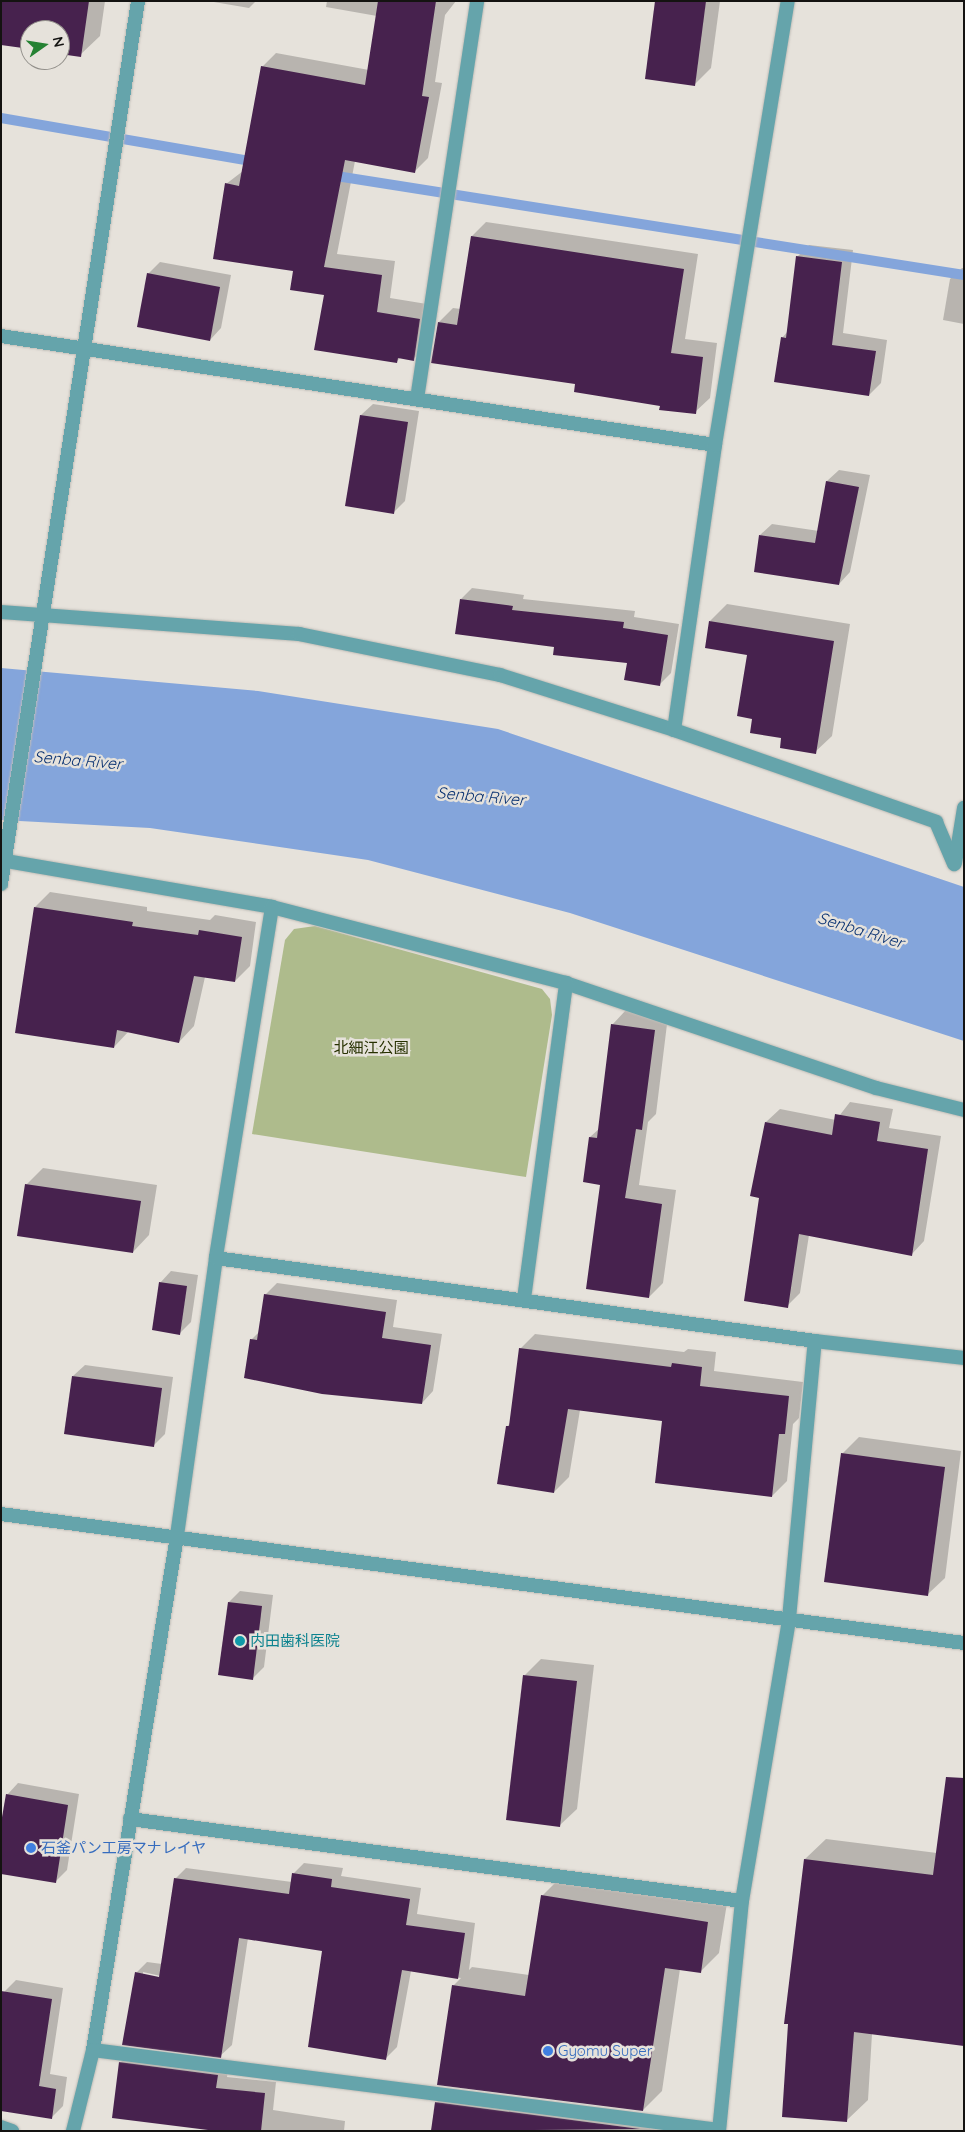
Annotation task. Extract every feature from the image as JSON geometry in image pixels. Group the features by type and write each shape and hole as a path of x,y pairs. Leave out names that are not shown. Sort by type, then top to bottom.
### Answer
{"street":[{"path":"1,884 3,860 138,1"},
{"path":"417,398 477,1"},
{"path":"674,730 715,445 788,1"},
{"path":"1,336 715,445"},
{"path":"1,612 299,634 500,675 674,730 936,822 959,865"},
{"path":"959,865 964,808"},
{"path":"3,860 272,907 566,983 876,1088 964,1110"},
{"path":"73,2131 93,2050 177,1536 216,1258 272,907"},
{"path":"524,1299 566,983"},
{"path":"216,1258 524,1299 815,1341 964,1358"},
{"path":"93,2050 719,2130 742,1901 789,1619 815,1341"},
{"path":"1,1514 177,1536 964,1643"},
{"path":"130,1819 742,1901"},
{"path":"1,2127 12,2131"}],"green space":[{"name":"北細江公園","path":"315,926 542,989 550,999 552,1015 526,1177 252,1134 285,940 294,929"}],"water":[{"name":"Senba River","path":"1,668 258,691 498,729 964,887 964,1041 570,913 368,860 150,828 1,820"}],"building":[{"path":"1,1 89,1 81,57 70,55 70,20 20,20 20,48 1,45"},
{"path":"378,1 436,1 422,96 429,97 415,173 345,160 324,267 382,275 377,312 420,319 414,361 398,358 397,363 314,350 324,295 290,290 293,271 213,259 225,183 239,186 261,66 365,85"},
{"path":"655,1 706,1 695,86 645,79"},
{"path":"471,236 684,269 671,353 703,357 696,414 659,410 660,406 574,392 575,384 431,363 438,322 457,325"},
{"path":"796,256 842,262 832,345 876,351 869,396 774,382 781,337 786,338"},
{"path":"147,273 220,287 210,341 137,327"},
{"path":"360,415 408,422 394,514 345,506"},
{"path":"826,481 859,487 839,585 754,572 759,535 815,543"},
{"path":"460,599 513,606 512,610 624,622 623,628 668,635 660,686 624,680 627,663 553,655 554,647 455,634"},
{"path":"709,621 834,641 816,754 780,748 781,738 750,733 752,719 737,716 747,655 705,648"},
{"path":"34,907 133,922 132,926 198,935 199,930 242,937 235,982 194,976 179,1043 117,1030 114,1048 15,1033"},
{"path":"611,1024 655,1030 642,1130 636,1129 625,1198 662,1204 649,1298 586,1289 600,1185 583,1182 589,1137 597,1138"},
{"path":"835,1114 880,1122 877,1141 928,1149 912,1256 799,1234 788,1308 744,1301 759,1198 750,1196 765,1122 832,1135"},
{"path":"25,1184 141,1201 133,1253 17,1236"},
{"path":"159,1282 187,1286 180,1335 152,1330"},
{"path":"264,1294 386,1312 382,1338 431,1345 422,1404 322,1394 244,1378 250,1339 257,1340"},
{"path":"519,1348 671,1367 672,1363 702,1367 700,1386 789,1396 785,1434 779,1434 772,1497 655,1483 662,1421 568,1409 554,1493 497,1484 506,1426 509,1426"},
{"path":"72,1376 162,1388 154,1447 64,1434"},
{"path":"841,1453 945,1467 928,1596 824,1582"},
{"name":"内田歯科医院","path":"228,1602 262,1606 253,1680 218,1675"},
{"path":"523,1675 577,1681 560,1827 506,1820"},
{"path":"946,1777 964,1778 964,2046 854,2032 847,2122 782,2117 788,2024 784,2024 804,1859 933,1875"},
{"name":"石釜パン工房マナレイヤ","path":"6,1794 68,1805 56,1883 1,1874 1,1823"},
{"path":"292,1873 332,1879 331,1887 410,1899 406,1925 465,1933 458,1979 402,1970 386,2060 308,2047 322,1951 239,1938 221,2058 122,2045 135,1972 159,1977 174,1878 289,1894"},
{"path":"541,1895 708,1922 701,1973 665,1968 643,2111 437,2085 452,1985 525,1996"},
{"path":"1,1991 52,1999 39,2086 56,2089 52,2119 1,2111"},
{"path":"119,2062 218,2075 216,2088 265,2093 261,2131 216,2131 112,2118"},
{"path":"435,2102 640,2129 431,2131"}],"waterway":[{"path":"1,118 257,162"},
{"path":"330,175 964,275"}],"place":[{"name":"内田歯科医院","path":"240,1641"},
{"name":"石釜パン工房マナレイヤ","path":"31,1848"},
{"name":"Gyomu Super","path":"548,2051"}]}
